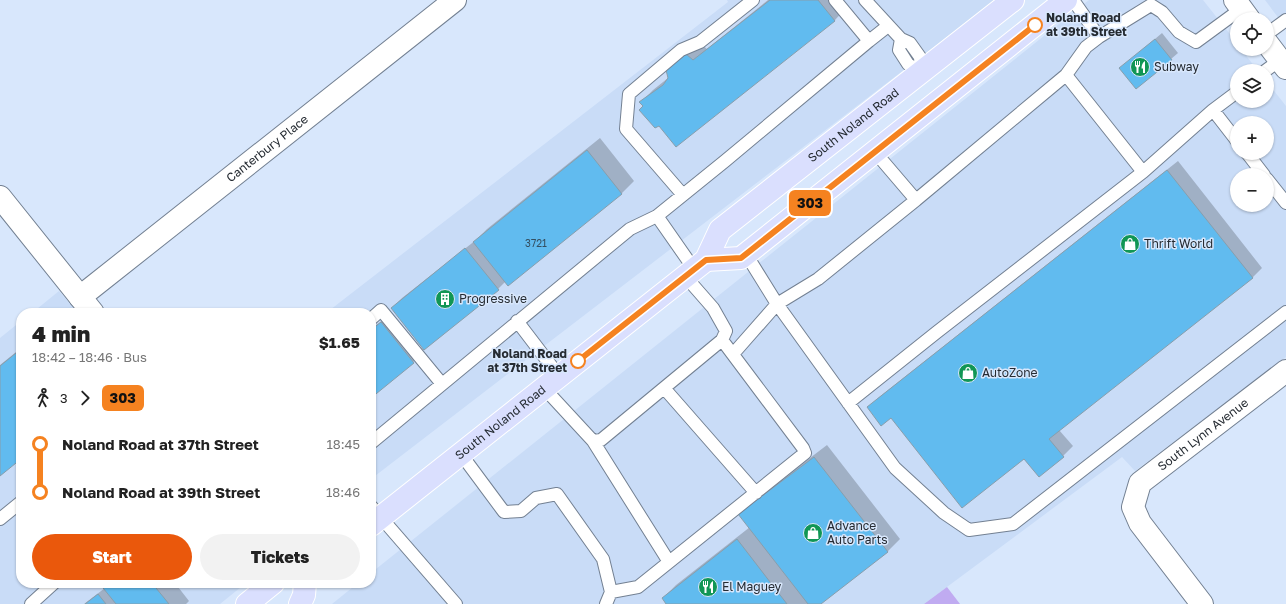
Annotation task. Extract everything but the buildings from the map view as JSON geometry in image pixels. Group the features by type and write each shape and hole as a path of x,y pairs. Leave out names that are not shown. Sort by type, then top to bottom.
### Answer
{"main road":[{"name":"South Noland Road","path":"376,515 461,454 695,268 720,230 1013,0"},
{"path":"695,268 741,258 1066,0"},
{"path":"926,68 953,90"},
{"path":"247,604 267,588"},
{"path":"300,604 304,595 305,588"}],"street":[{"name":"Canterbury Place","path":"86,305 455,0"},
{"path":"1273,56 1277,66"},
{"path":"0,197 86,305"},
{"name":"South Lynn Avenue","path":"1202,604 1140,522 1133,507 1140,483 1286,371"}],"lane":[{"path":"683,195 626,129 629,94 681,50 700,42 753,0"},
{"path":"835,0 869,41"},
{"path":"865,0 900,39 910,43 926,68"},
{"path":"1072,0 1099,37"},
{"path":"733,354 777,304 818,279 916,200 1066,75 1086,47 1099,37 1151,5 1162,12 1179,32 1196,42 1242,9"},
{"path":"1274,29 1286,20"},
{"path":"376,438 630,229 657,216 888,26"},
{"path":"1066,75 1143,172"},
{"path":"848,403 1143,172 1213,110 1230,97"},
{"path":"1213,110 1230,132"},
{"path":"876,152 916,200"},
{"path":"1252,160 1259,168"},
{"path":"1274,188 1286,203"},
{"path":"593,441 601,440 664,388 722,340 726,331 713,308 695,268 657,216"},
{"path":"746,254 777,304 895,468 944,513 969,530 1013,524 1286,312"},
{"path":"376,314 381,310 442,384"},
{"path":"517,321 552,382 593,441 669,562"},
{"path":"611,592 638,587 805,453 803,448 722,340"},
{"path":"664,388 756,492"},
{"path":"461,454 504,512 521,511 536,498 557,494 603,560 611,592 606,604"},
{"path":"0,519 16,506"},
{"path":"376,518 456,604"},
{"path":"31,604 49,588"}],"shaded area":[{"path":"727,0 995,0 376,475 376,308 332,308 728,2"},
{"path":"1089,0 1203,0 1230,34 1230,56 1246,56 1253,64 1230,64 1230,108 1274,108 1274,91 1286,106 1286,357 1135,471 1122,457 924,604 332,604 352,588 376,588 376,569"},
{"path":"1265,0 1286,0 1286,28"},
{"path":"59,291 74,308 38,308"},
{"path":"16,325 16,588 240,588 220,604 0,604 0,338"},
{"path":"947,587 960,604 924,604"}],"bus line":[{"name":"303","path":"578,361 706,260 741,258 1035,25"}],"place":[{"name":"Noland Road at 39th Street","path":"1035,25"},
{"name":"Subway","path":"1140,67"},
{"name":"Thrift World","path":"1130,244"},
{"name":"Progressive","path":"445,299"},
{"name":"Noland Road at 37th Street","path":"578,361"},
{"name":"AutoZone","path":"968,373"},
{"name":"Advance Auto Parts","path":"813,533"},
{"name":"El Maguey","path":"708,587"}]}
